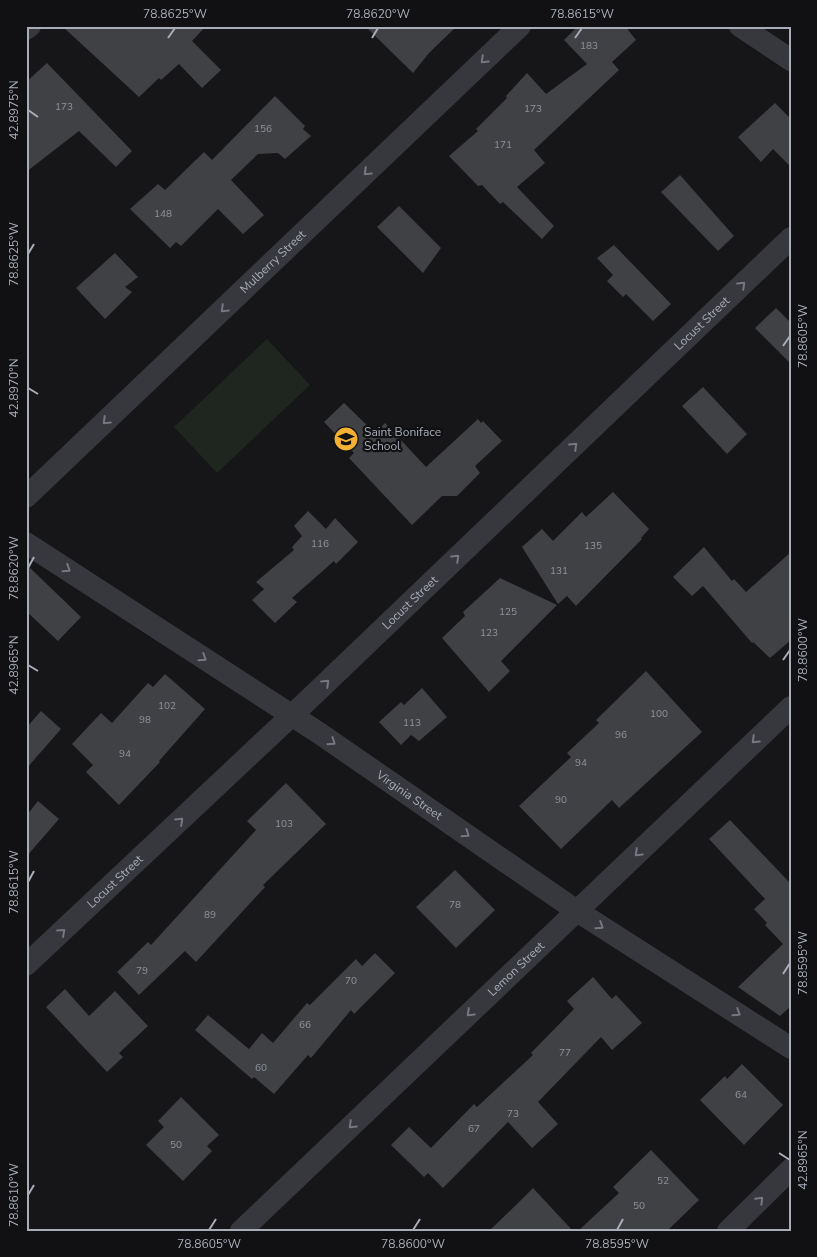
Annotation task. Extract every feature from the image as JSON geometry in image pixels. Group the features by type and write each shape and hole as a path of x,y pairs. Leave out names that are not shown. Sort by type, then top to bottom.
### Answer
{"street":[{"path":"26,30 30,26"},
{"name":"Mulberry Street","path":"26,497 520,26"},
{"path":"740,26 791,60"},
{"name":"Locust Street","path":"26,965 291,716 791,238"},
{"name":"Virginia Street","path":"26,542 319,733 577,910 791,1048"},
{"name":"Lemon Street","path":"241,1231 791,707"},
{"path":"728,1231 791,1169"}],"shaded area":[{"path":"267,339 310,385 217,473 174,427"}],"building":[{"path":"62,26 206,26 192,41 221,70 202,88 179,64 161,80 159,78 139,97"},
{"path":"365,26 457,26 429,53 413,73"},
{"path":"578,26 625,26 636,40 612,62 619,70 534,150 545,163 517,187 554,226 542,239 503,202 500,204 482,185 478,186 449,156 478,131 476,129 507,98 506,96 527,73 546,94 587,64 564,40"},
{"path":"47,63 132,151 116,167 79,131 26,172 26,82"},
{"path":"275,96 305,126 303,129 311,136 285,159 278,153 258,154 231,180 264,215 243,234 218,209 181,246 176,242 170,248 130,209 158,184 165,190 204,152 212,160"},
{"path":"775,103 791,119 791,167 773,149 761,162 738,137"},
{"path":"680,175 734,236 718,251 661,192"},
{"path":"399,206 441,248 423,273 377,227"},
{"path":"614,245 671,304 653,321 626,294 623,297 607,281 613,275 597,258"},
{"path":"115,253 138,277 125,287 132,292 105,319 76,288"},
{"path":"776,308 791,323 791,364 755,328"},
{"path":"703,387 747,434 727,454 682,406"},
{"path":"344,403 375,433 385,423 426,467 478,419 481,423 483,421 502,441 475,466 480,473 457,496 442,496 412,525 349,458 354,453 324,422"},
{"path":"613,492 649,529 642,539 576,606 567,596 558,604 522,547 542,529 553,541 582,512 586,517"},
{"path":"308,511 326,529 335,518 358,542 336,564 334,561 292,598 297,602 275,623 252,600 264,589 256,582 294,550 292,547 302,536 294,526"},
{"path":"704,547 732,581 734,579 746,592 791,552 791,640 770,658 752,643 703,586 692,596 673,577"},
{"path":"26,564 81,617 58,641 26,611"},
{"path":"500,578 557,605 501,661 510,671 489,692 442,638 465,616 463,612"},
{"path":"646,671 702,732 619,808 612,800 561,849 519,806 571,757 567,753 599,723 596,720"},
{"path":"165,674 205,709 160,762 119,805 86,772 93,765 72,744 101,713 112,723 148,683 153,687"},
{"path":"422,688 447,717 419,741 411,735 401,745 379,722 401,702 404,705"},
{"path":"41,711 61,729 26,769 26,728"},
{"path":"286,783 326,824 263,885 265,887 196,962 185,951 139,995 117,972 148,942 151,945 256,830 247,821"},
{"path":"38,801 59,819 26,857 26,816"},
{"path":"730,820 791,884 791,1006 780,1016 738,987 783,944 765,925 767,923 754,909 765,899 709,839"},
{"path":"455,870 495,910 456,948 416,907"},
{"path":"375,953 395,973 354,1014 351,1010 311,1058 308,1055 274,1094 254,1077 252,1079 195,1030 208,1015 249,1049 262,1033 273,1043 307,1003 310,1005 356,959 362,966"},
{"path":"593,977 612,999 616,995 642,1023 612,1050 601,1037 538,1102 558,1124 532,1148 508,1122 443,1188 428,1173 424,1177 391,1145 409,1127 431,1148 474,1104 477,1107 533,1055 531,1053 574,1009 567,1001"},
{"path":"65,989 89,1016 115,991 148,1026 119,1053 123,1057 107,1072 46,1007"},
{"path":"742,1064 783,1105 744,1145 700,1100 725,1076 727,1079"},
{"path":"181,1097 219,1135 207,1146 212,1151 183,1181 146,1145 164,1127 158,1121"},
{"path":"651,1150 699,1200 667,1231 578,1231 619,1193 613,1187"},
{"path":"533,1188 573,1231 489,1231 518,1203"}],"place":[{"name":"Saint Boniface School","path":"346,439"}]}
